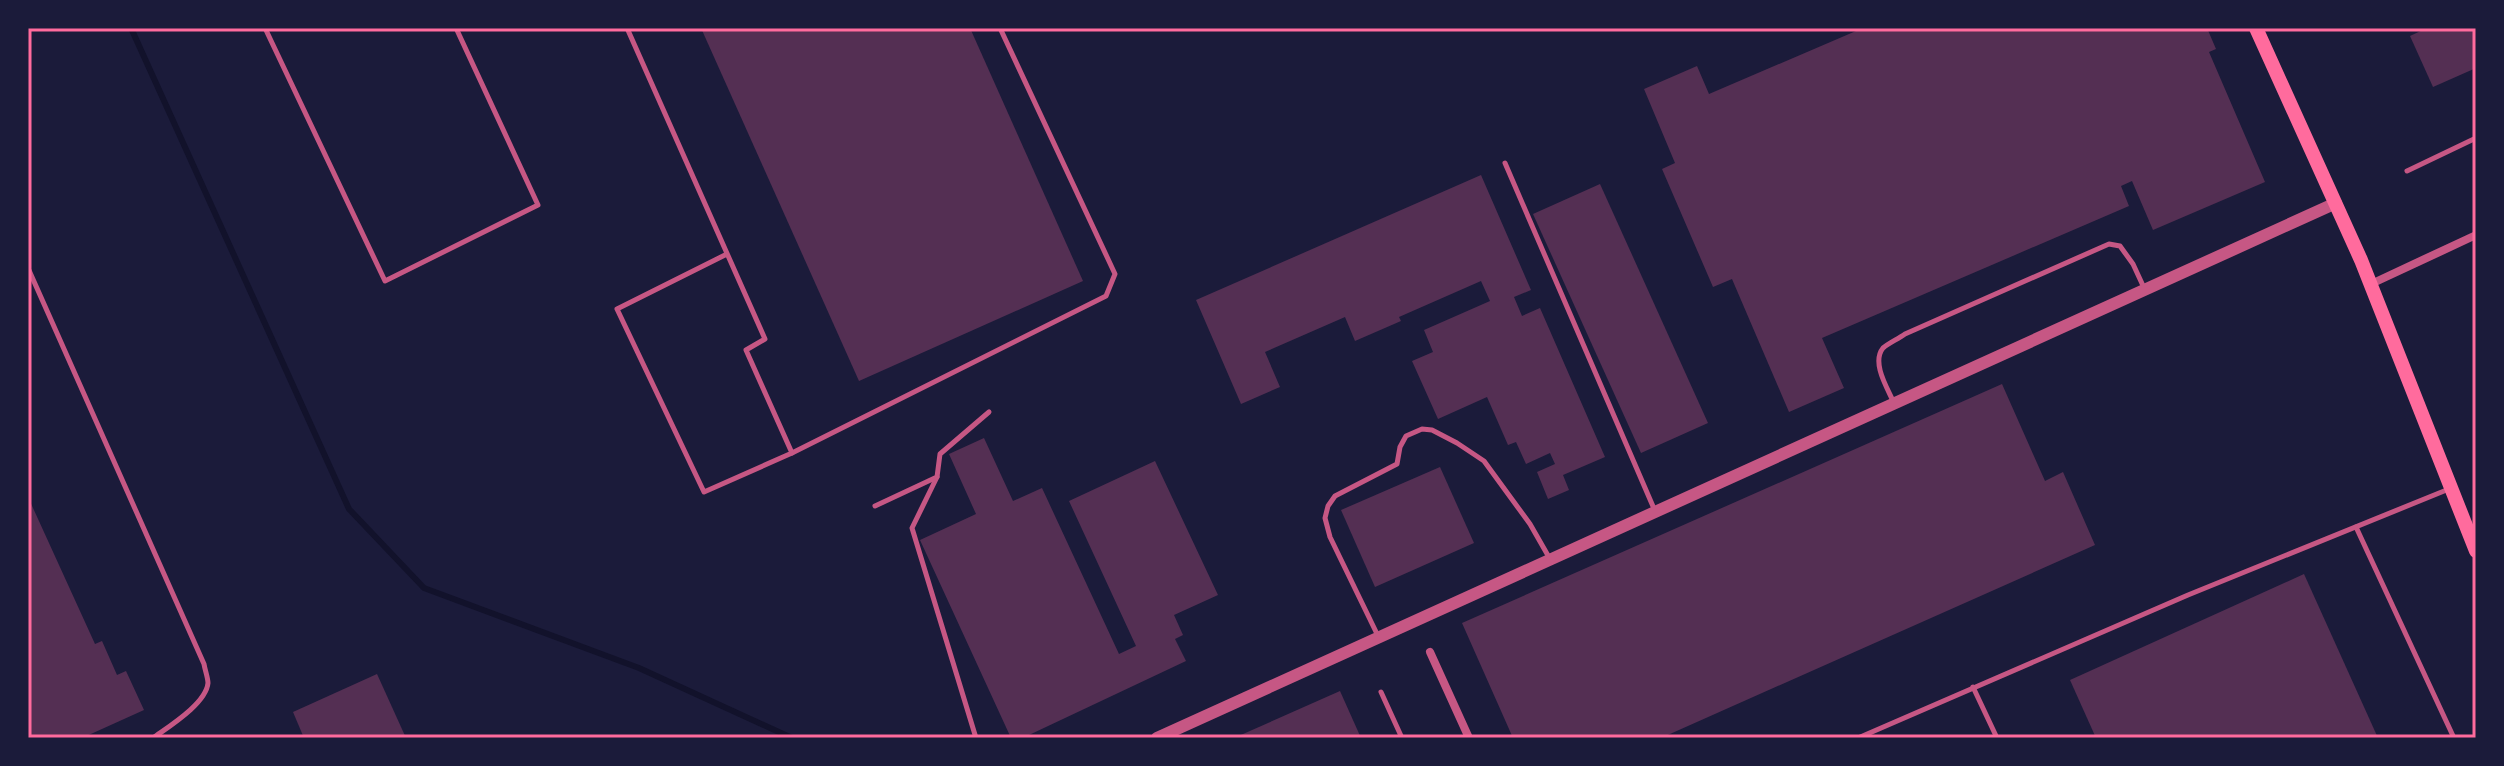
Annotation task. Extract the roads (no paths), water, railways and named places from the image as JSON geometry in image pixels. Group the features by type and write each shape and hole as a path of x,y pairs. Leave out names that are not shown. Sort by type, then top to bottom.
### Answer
{"main road":[{"path":"2256,28 2371,284 2476,551"}],"street":[{"path":"1157,738 2336,203"},
{"path":"2371,284 2476,235"},
{"path":"1430,652 1469,738"}],"lane":[{"path":"265,28 385,281 538,205 456,28"},
{"path":"627,28 765,339 746,350 792,453"},
{"path":"727,254 617,309 704,492 792,453 1106,296 1115,274 1000,28"},
{"path":"2407,171 2476,138"},
{"path":"1505,163 1656,512"},
{"path":"1895,404 1879,368 1880,355 1884,348 1905,334 2109,244 2120,246 2133,264 2145,290"},
{"path":"28,268 204,664 208,684 203,697 179,720 153,738"},
{"path":"976,738 912,528 937,477 940,454 989,412"},
{"path":"1379,638 1330,537 1325,518 1335,496 1397,464 1406,436 1422,429 1432,430 1484,461 1530,524 1550,560"},
{"path":"875,506 937,477"},
{"path":"1858,738 1973,687 2450,489"},
{"path":"2356,527 2454,738"},
{"path":"1973,687 1997,738"},
{"path":"1381,692 1402,738"}],"waterway":[{"path":"131,28 349,509 424,588 639,668 792,738"}]}
